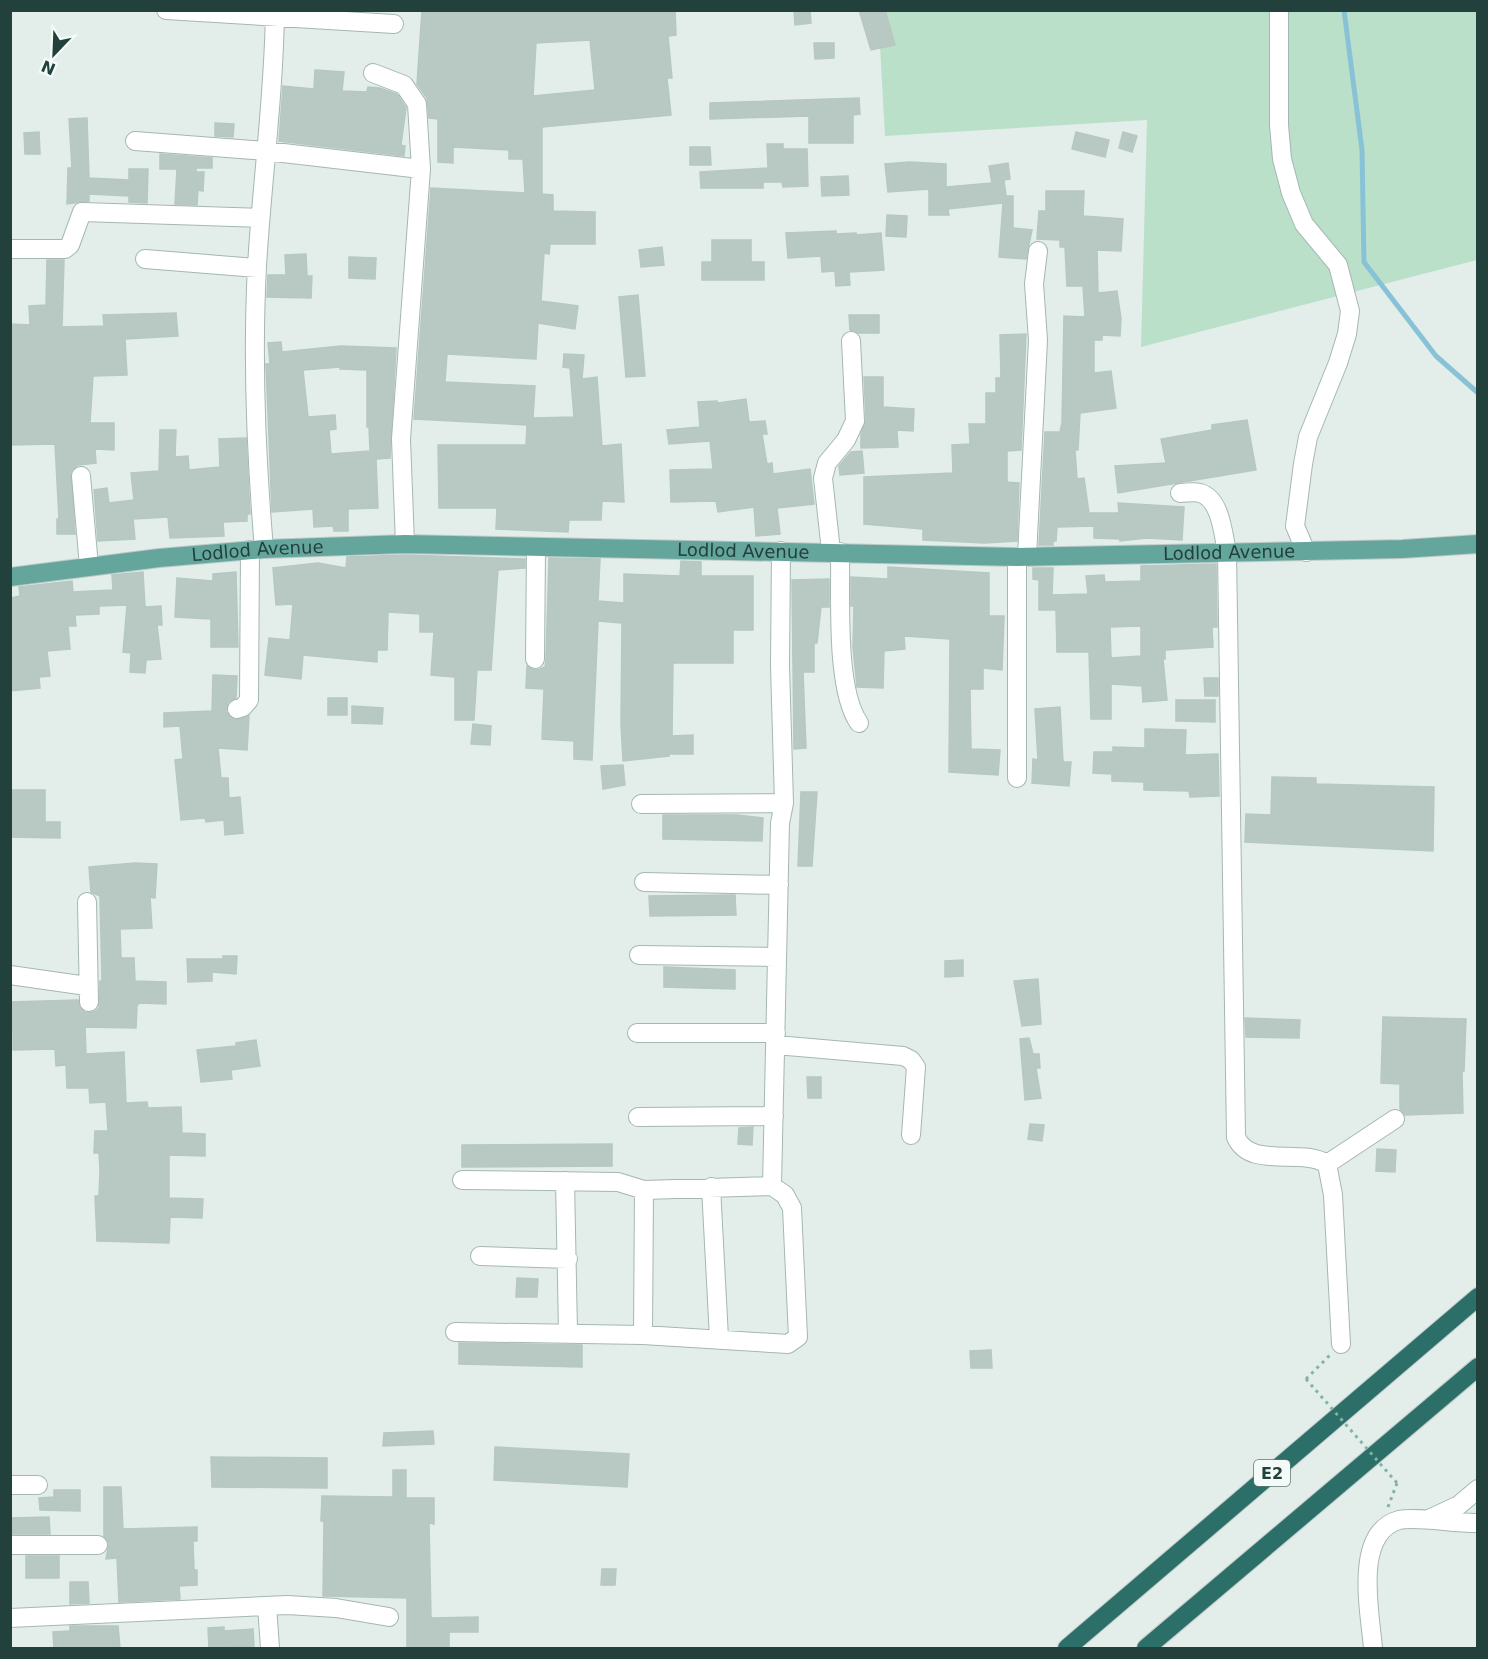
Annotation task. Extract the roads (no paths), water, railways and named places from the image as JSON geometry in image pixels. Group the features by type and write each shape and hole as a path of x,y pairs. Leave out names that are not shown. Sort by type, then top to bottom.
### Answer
{"highway":[{"name":"E2","path":"1067,1648 1478,1297"},
{"path":"1146,1648 1478,1366"}],"main road":[{"name":"Lodlod Avenue","path":"10,577 89,566 257,550 405,544 536,548 836,551 1022,557 1306,552 1478,544"}],"street":[{"path":"166,10 275,14 394,24"},
{"path":"1279,10 1279,125 1282,159 1291,193 1304,224 1338,265 1350,311 1347,334 1338,363 1308,437 1303,464 1295,526 1306,552"},
{"path":"237,709 243,707 249,700 257,550 255,450 257,268 275,14"},
{"path":"373,73 404,85 417,104 422,169 401,439 405,544"},
{"path":"135,141 422,169"},
{"path":"10,249 65,249 70,244 82,212 260,218"},
{"path":"1017,778 1022,557 1038,340 1034,284 1038,251"},
{"path":"145,259 257,268"},
{"path":"850,341 855,421 846,440 827,463 823,478 836,551 848,702 859,723"},
{"path":"81,476 89,566"},
{"path":"1180,493 1200,493 1208,499 1217,511 1227,552 1236,1137 1245,1150 1256,1154 1320,1159 1327,1164 1333,1195 1341,1344"},
{"path":"535,659 536,548"},
{"path":"772,1186 780,823 775,665 776,551"},
{"path":"641,804 778,803"},
{"path":"644,882 779,885"},
{"path":"10,975 88,994 87,902"},
{"path":"639,955 777,957"},
{"path":"637,1033 776,1039 903,1056 916,1067 911,1135"},
{"path":"638,1117 774,1116"},
{"path":"1327,1164 1395,1119"},
{"path":"455,1332 568,1332 719,1338 788,1344 798,1337 792,1208 785,1195 772,1186 644,1190 618,1182 462,1180"},
{"path":"566,1181 568,1332"},
{"path":"711,1187 719,1338"},
{"path":"644,1190 644,1335"},
{"path":"480,1256 568,1258"},
{"path":"10,1485 38,1485"},
{"path":"1424,1521 1459,1505 1478,1489"},
{"path":"1373,1648 1367,1576 1374,1541 1379,1531 1400,1520 1478,1523"},
{"path":"10,1545 98,1545"},
{"path":"10,1618 267,1606 336,1608 389,1617"},
{"path":"267,1606 270,1648"}],"waterway":[{"path":"1344,10 1362,150 1364,262 1436,356 1478,393"}]}
